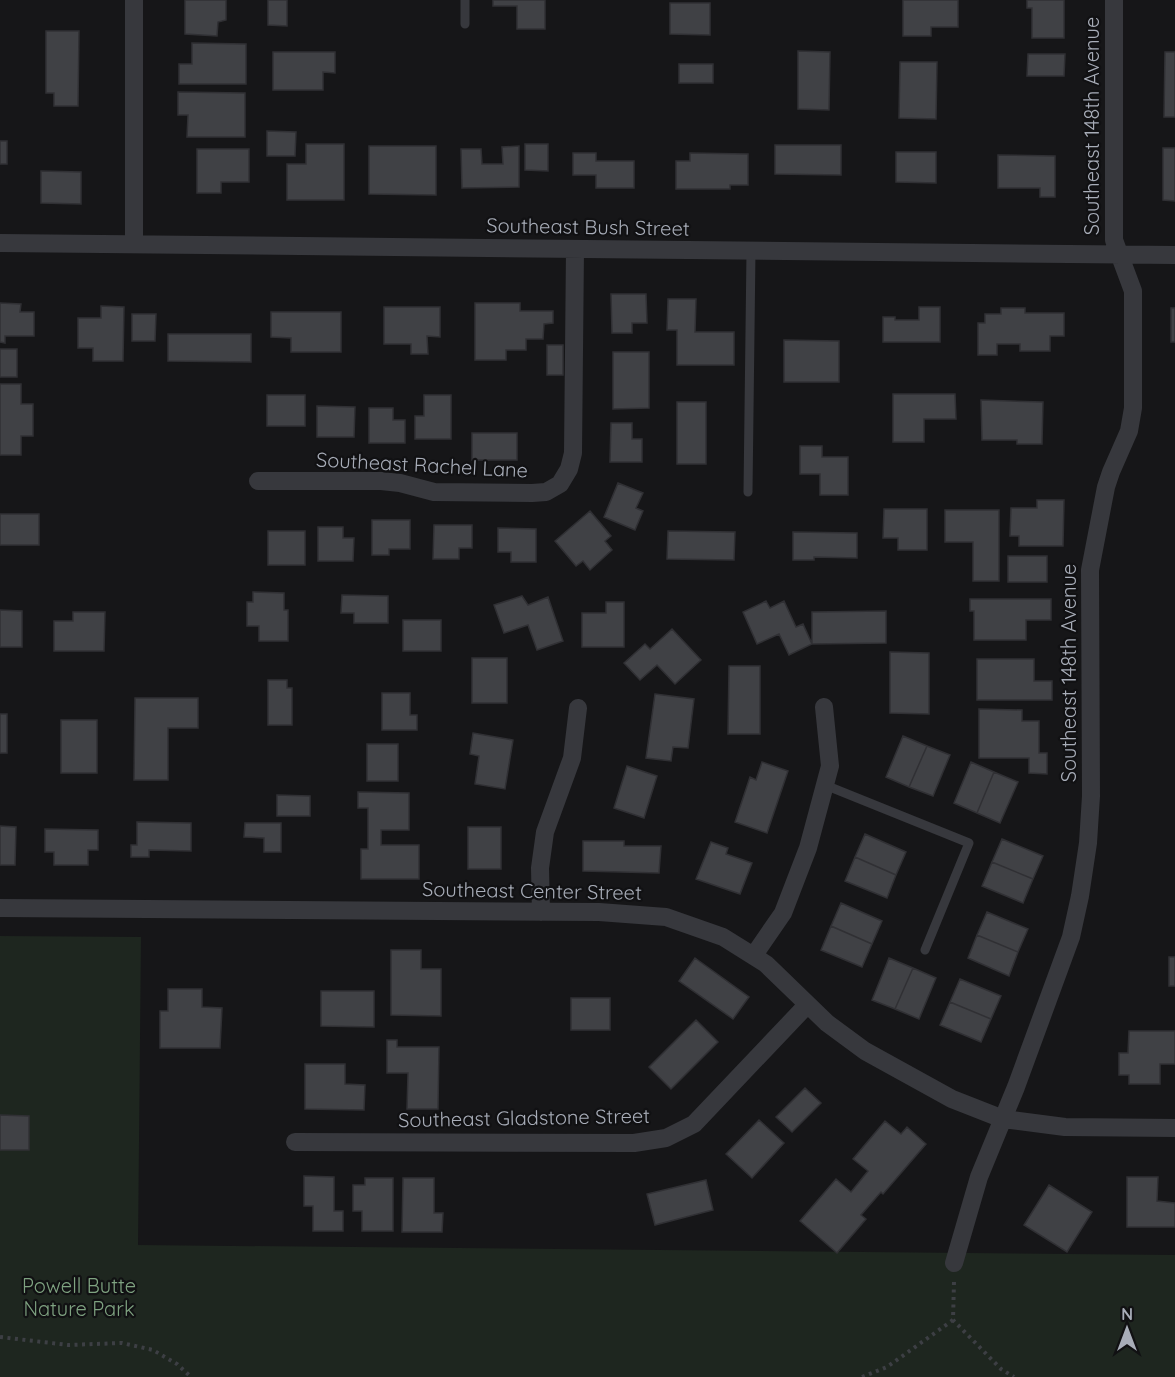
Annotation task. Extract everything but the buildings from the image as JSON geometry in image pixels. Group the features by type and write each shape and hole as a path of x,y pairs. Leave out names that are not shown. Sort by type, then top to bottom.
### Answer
{"street":[{"path":"134,0 134,244"},
{"name":"Southeast 148th Avenue","path":"954,1263 979,1177 1071,938 1088,843 1091,796 1090,570 1106,487 1129,431 1133,408 1133,291 1114,240 1114,0"},
{"name":"Southeast Bush Street","path":"0,243 1175,255"},
{"name":"Southeast Rachel Lane","path":"258,481 381,481 400,483 434,492 532,494 546,492 560,484 569,469 573,453 574,249"},
{"path":"754,955 783,913 808,848 830,766 824,707"},
{"path":"541,912 540,868 545,832 572,758 578,708"},
{"name":"Southeast Center Street","path":"0,908 599,912 666,917 723,937 754,955 844,1036 882,1061 952,1099 1003,1119"},
{"name":"Southeast Gladstone Street","path":"295,1142 634,1143 666,1138 694,1124 807,1005"},
{"path":"1003,1119 1065,1127 1175,1128"}],"lane":[{"path":"465,0 465,24"},
{"path":"748,492 751,251"},
{"path":"825,785 969,843 925,950"}],"path":[{"path":"954,1263 953,1320 1001,1369 1014,1377"},
{"path":"862,1377 887,1368 953,1320"},
{"path":"0,1337 68,1345 122,1343 153,1350 177,1364 191,1377"}],"green space":[{"name":"Powell Butte Nature Park","path":"0,936 141,937 138,1245 1175,1255 1175,1377 0,1377"}]}
